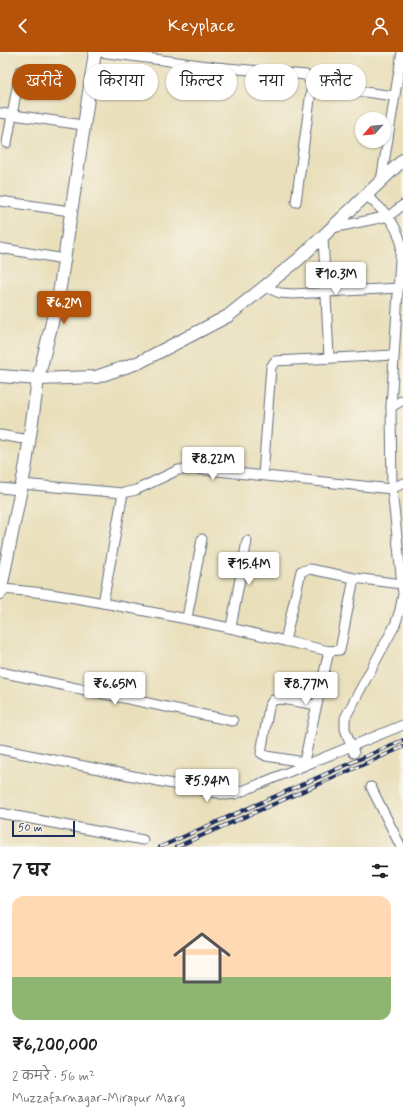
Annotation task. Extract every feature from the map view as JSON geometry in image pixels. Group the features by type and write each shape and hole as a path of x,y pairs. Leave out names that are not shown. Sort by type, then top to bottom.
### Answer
{"main road":[{"path":"0,590 30,440 38,379 59,294 70,211 95,52"},
{"path":"0,376 38,379 96,377 140,362 228,316 299,259 403,160"}],"street":[{"path":"100,52 216,67 306,75 312,85 296,202"},
{"path":"381,181 402,52"},
{"path":"366,93 394,96"},
{"path":"7,143 15,100"},
{"path":"0,113 83,125"},
{"path":"353,750 345,729 346,714 402,610 403,594 402,558 392,488 391,406 394,355 400,330 398,288 401,243 398,232 389,216 366,195"},
{"path":"0,201 70,211"},
{"path":"329,358 326,292 327,232 389,216 403,205"},
{"path":"0,248 64,260"},
{"path":"264,287 286,294 398,288"},
{"path":"264,475 270,367 277,360 394,355"},
{"path":"391,406 403,400"},
{"path":"0,435 30,440"},
{"path":"0,488 21,487 123,494 136,490 168,474 197,469 392,488 403,483"},
{"path":"103,603 123,494"},
{"path":"187,618 202,539"},
{"path":"231,627 247,541"},
{"path":"285,641 301,571 310,569 354,578 402,584"},
{"path":"0,590 18,589 187,618 329,651 338,651 341,648 354,578"},
{"path":"304,764 329,651"},
{"path":"0,672 233,721"},
{"path":"304,764 266,756 261,753 269,707 273,700 282,699 317,705"},
{"path":"0,749 24,752 221,795 234,794 304,764 353,750 403,725"},
{"path":"371,788 401,847"},
{"path":"0,813 143,840"}],"railway":[{"path":"160,847 403,740"},
{"path":"176,847 403,747"}]}
